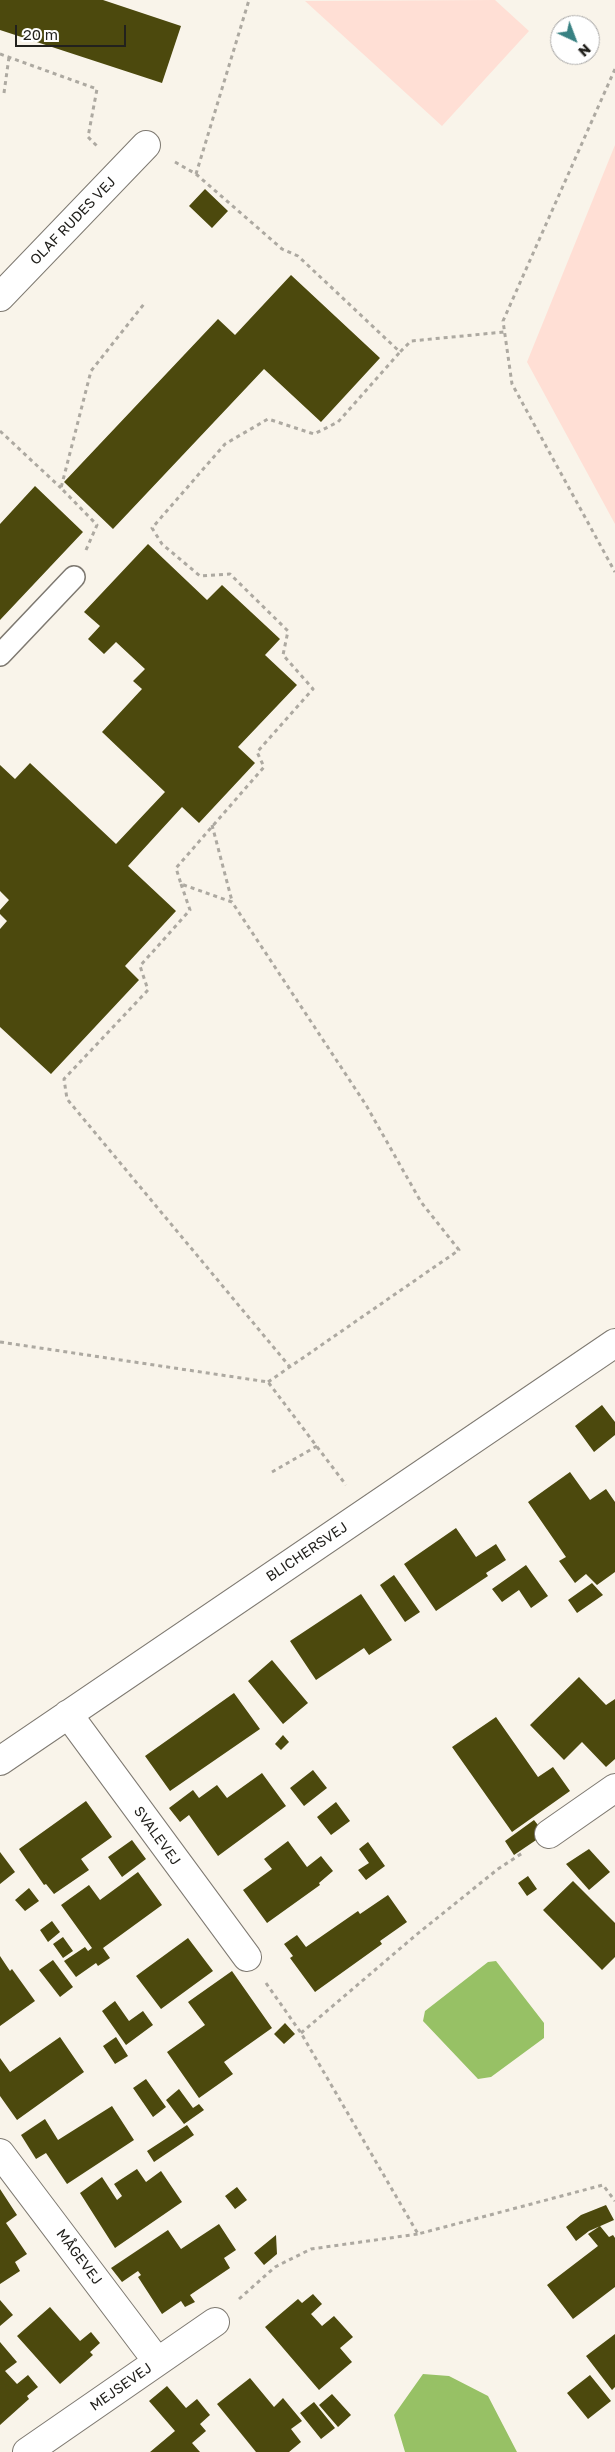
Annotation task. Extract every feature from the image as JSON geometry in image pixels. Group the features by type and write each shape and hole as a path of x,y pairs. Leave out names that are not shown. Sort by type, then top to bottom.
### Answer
{"street":[{"name":"OLAF RUDES VEJ","path":"0,297 146,145"},
{"name":"BLICHERSVEJ","path":"0,1761 615,1342"},
{"name":"SVALEVEJ","path":"68,1714 247,1957"},
{"path":"549,1834 615,1788"},
{"name":"MÅGEVEJ","path":"0,2153 157,2361"},
{"name":"MEJSEVEJ","path":"27,2452 214,2322"}],"lane":[{"path":"0,655 74,577"}],"path":[{"path":"196,174 249,0"},
{"path":"0,54 97,89 88,137 122,170"},
{"path":"4,93 9,57"},
{"path":"615,69 503,321 512,384 615,572"},
{"path":"146,145 196,174 282,249 298,256 400,352"},
{"path":"60,488 91,371 144,304"},
{"path":"290,1367 67,1099 64,1079 148,990 140,966 190,910 176,868 212,824 264,767 257,752 313,690 283,655 288,632 269,612 230,574 200,576 162,544 152,528 225,444 268,419 314,434 338,422 411,341 504,332"},
{"path":"0,431 97,524 74,577"},
{"path":"0,1342 268,1382 459,1250 421,1202 366,1105 232,902 212,824"},
{"path":"181,884 232,902"},
{"path":"268,1382 366,1512"},
{"path":"272,1472 316,1446"},
{"path":"301,2032 498,1869 549,1834"},
{"path":"247,1957 301,2032 418,2234"},
{"path":"214,2322 275,2267 311,2249 418,2234 602,2185 615,2201"}],"shaded area":[{"path":"495,0 529,31 442,126 305,1"},
{"path":"615,145 615,524 527,362"},
{"path":"496,1961 544,2023 544,2038 491,2077 478,2079 423,2021 425,2011 488,1962"},
{"path":"423,2374 449,2376 488,2396 517,2452 405,2452 394,2415"}],"building":[{"path":"0,0 103,0 181,26 162,83 0,30"},
{"path":"205,189 228,211 212,228 189,206"},
{"path":"291,275 380,358 321,422 264,369 113,529 64,482 218,319 235,335"},
{"path":"35,486 83,532 0,620 0,524"},
{"path":"148,544 207,600 222,585 280,639 265,655 297,685 238,747 255,763 199,823 182,807 128,866 176,911 125,966 139,980 51,1074 0,1027 0,929 7,921 0,914 0,910 9,900 0,891 0,765 15,779 30,763 116,844 165,792 102,732 142,689 133,681 145,669 116,642 104,654 88,639 100,626 84,612"},
{"path":"602,1405 615,1422 615,1435 594,1452 575,1426"},
{"path":"570,1472 590,1500 606,1489 615,1502 615,1572 597,1585 586,1574 575,1583 559,1561 566,1557 528,1502"},
{"path":"456,1528 476,1557 496,1544 506,1560 486,1573 488,1576 436,1611 404,1564"},
{"path":"526,1565 548,1596 531,1608 519,1590 502,1602 492,1589"},
{"path":"394,1575 420,1612 405,1622 380,1585"},
{"path":"592,1583 603,1595 577,1613 568,1600"},
{"path":"361,1594 392,1640 369,1655 364,1648 316,1680 290,1641"},
{"path":"272,1660 308,1703 283,1724 248,1681"},
{"path":"579,1677 606,1705 615,1699 615,1759 606,1767 582,1742 564,1760 530,1725"},
{"path":"234,1693 260,1729 170,1791 145,1756"},
{"path":"496,1717 538,1777 553,1767 570,1791 512,1832 452,1747"},
{"path":"283,1735 289,1742 281,1750 275,1744"},
{"path":"313,1770 327,1788 304,1806 290,1788"},
{"path":"262,1773 286,1806 218,1856 189,1815 180,1822 169,1808 193,1790 199,1798 217,1785 227,1798"},
{"path":"86,1801 112,1837 81,1859 89,1870 54,1894 46,1884 44,1885 19,1849"},
{"path":"336,1802 350,1821 331,1835 317,1817"},
{"path":"534,1820 545,1834 514,1855 505,1841"},
{"path":"132,1840 146,1859 122,1877 108,1857"},
{"path":"288,1841 307,1867 321,1856 333,1871 319,1883 320,1885 267,1923 243,1890 272,1869 264,1859"},
{"path":"368,1842 385,1866 366,1880 358,1870 369,1863 359,1849"},
{"path":"589,1849 610,1872 589,1890 566,1864"},
{"path":"0,1852 15,1872 0,1884"},
{"path":"138,1872 162,1905 103,1948 110,1958 98,1966 96,1963 76,1977 64,1961 85,1947 88,1951 92,1948 61,1905 89,1885 100,1900"},
{"path":"528,1876 537,1889 527,1896 518,1883"},
{"path":"573,1881 615,1923 615,1957 602,1970 543,1910"},
{"path":"29,1888 39,1901 25,1911 15,1900"},
{"path":"388,1895 407,1922 380,1941 382,1944 315,1992 290,1958 293,1956 284,1944 297,1935 306,1947 358,1911 360,1914"},
{"path":"52,1921 60,1932 48,1942 40,1930"},
{"path":"63,1937 73,1951 63,1958 53,1944"},
{"path":"188,1938 213,1971 161,2009 136,1976"},
{"path":"0,1956 35,2001 0,2026"},
{"path":"53,1960 73,1987 60,1997 39,1970"},
{"path":"232,1971 272,2028 224,2062 233,2074 199,2098 167,2052 205,2025 188,2002"},
{"path":"115,2001 129,2021 143,2011 153,2025 126,2045 102,2011"},
{"path":"285,2023 295,2034 284,2044 274,2034"},
{"path":"60,2037 84,2072 17,2120 0,2096 0,2058 10,2072"},
{"path":"116,2037 128,2056 115,2064 103,2046"},
{"path":"146,2079 166,2107 153,2117 133,2088"},
{"path":"179,2089 193,2108 199,2104 204,2110 184,2124 166,2100"},
{"path":"112,2106 134,2140 67,2184 46,2153 36,2159 21,2135 45,2119 58,2140"},
{"path":"187,2125 194,2135 154,2162 147,2151"},
{"path":"137,2169 146,2182 161,2171 182,2202 115,2248 80,2193 102,2177 117,2200 122,2196 114,2184"},
{"path":"237,2187 247,2200 235,2209 225,2196"},
{"path":"0,2189 17,2215 6,2223 27,2254 15,2262 20,2271 0,2284"},
{"path":"606,2205 614,2220 589,2231 576,2241 566,2227 581,2215"},
{"path":"219,2224 236,2250 224,2258 230,2268 190,2295 195,2302 185,2307 181,2301 162,2314 138,2277 141,2275 138,2271 122,2282 111,2268 168,2230 181,2249"},
{"path":"600,2226 609,2237 613,2235 615,2238 615,2287 573,2319 547,2285 598,2246 588,2234"},
{"path":"276,2235 277,2254 264,2265 254,2253"},
{"path":"313,2294 322,2304 311,2314 322,2326 334,2316 353,2337 340,2348 352,2362 319,2390 265,2327 298,2299 302,2303"},
{"path":"0,2300 13,2315 0,2326"},
{"path":"50,2307 80,2341 91,2332 100,2343 90,2352 93,2355 60,2384 17,2336"},
{"path":"615,2334 615,2387 612,2390 586,2356"},
{"path":"0,2342 17,2362 5,2371 17,2384 28,2375 38,2387 27,2396 29,2399 0,2425"},
{"path":"590,2375 611,2401 588,2419 567,2393"},
{"path":"250,2378 274,2407 283,2398 302,2421 291,2429 301,2442 289,2452 256,2452 217,2404"},
{"path":"167,2386 186,2408 197,2399 210,2415 200,2424 206,2431 192,2443 200,2452 150,2452 175,2431 149,2401"},
{"path":"332,2394 351,2415 338,2427 319,2405"},
{"path":"314,2402 335,2428 321,2439 300,2413"}]}
